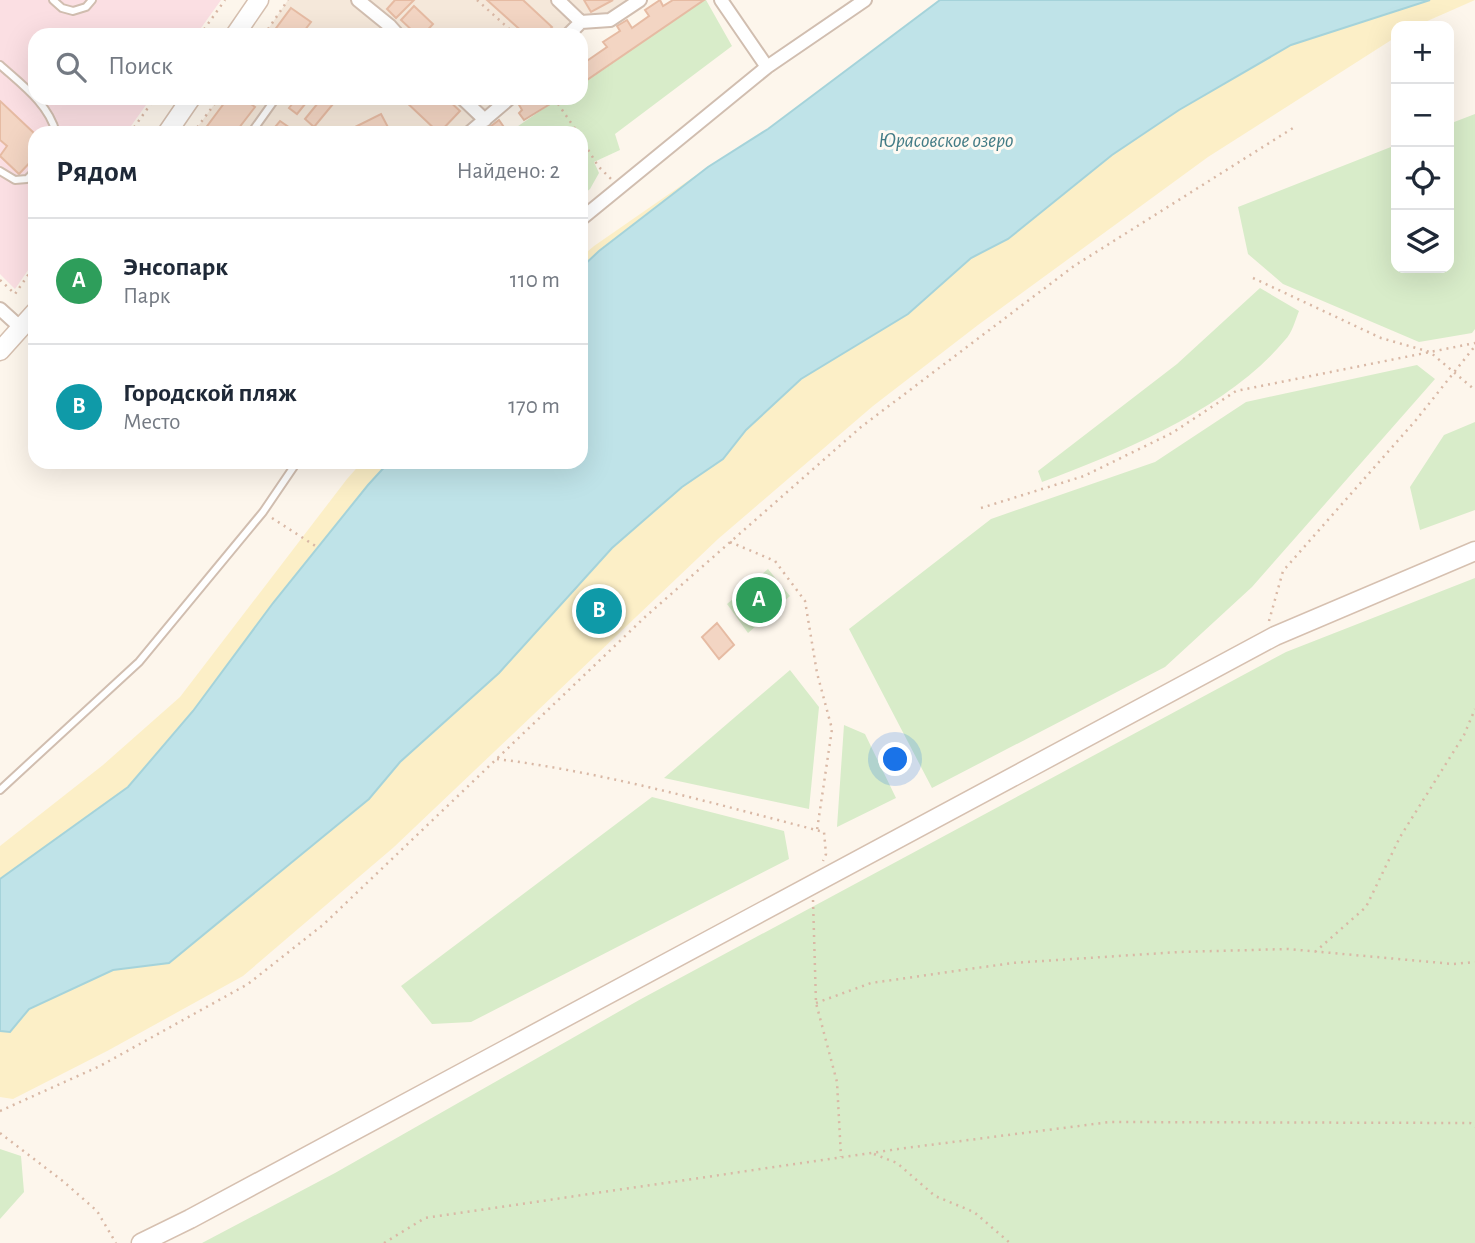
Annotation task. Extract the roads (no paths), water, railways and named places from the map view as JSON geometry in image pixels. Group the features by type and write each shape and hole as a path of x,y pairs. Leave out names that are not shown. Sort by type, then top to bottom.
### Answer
{"main road":[{"path":"240,28 259,0"},
{"path":"172,126 186,105"},
{"path":"0,351 28,320"},
{"path":"142,1243 1264,642 1475,551"}],"street":[{"path":"358,0 392,28"},
{"path":"558,0 581,22"},
{"path":"575,28 581,22 610,20 640,0"},
{"path":"721,0 767,67"},
{"path":"588,213 767,67 865,0"},
{"path":"469,105 485,120"},
{"path":"478,126 502,105"},
{"path":"0,309 21,328"}],"lane":[{"path":"53,0 62,8 73,12 92,0"},
{"path":"0,65 28,92"},
{"path":"41,105 55,126"},
{"path":"256,126 270,105"},
{"path":"0,171 15,180 28,178"},
{"path":"0,790 139,662 263,512 292,469"}],"water":[{"name":"Юрасовское озеро","path":"940,0 1430,0 1291,45 1179,110 1112,155 1008,239 971,258 908,314 801,379 746,430 723,459 682,487 612,548 499,673 400,762 369,799 169,963 113,970 29,1009 10,1032 0,1031 0,879 128,787 193,711 273,603 383,469 588,469 588,261 708,167 768,129"}],"place":[{"name":"Энсопарк","path":"759,600"},
{"name":"Городской пляж","path":"599,611"}]}
